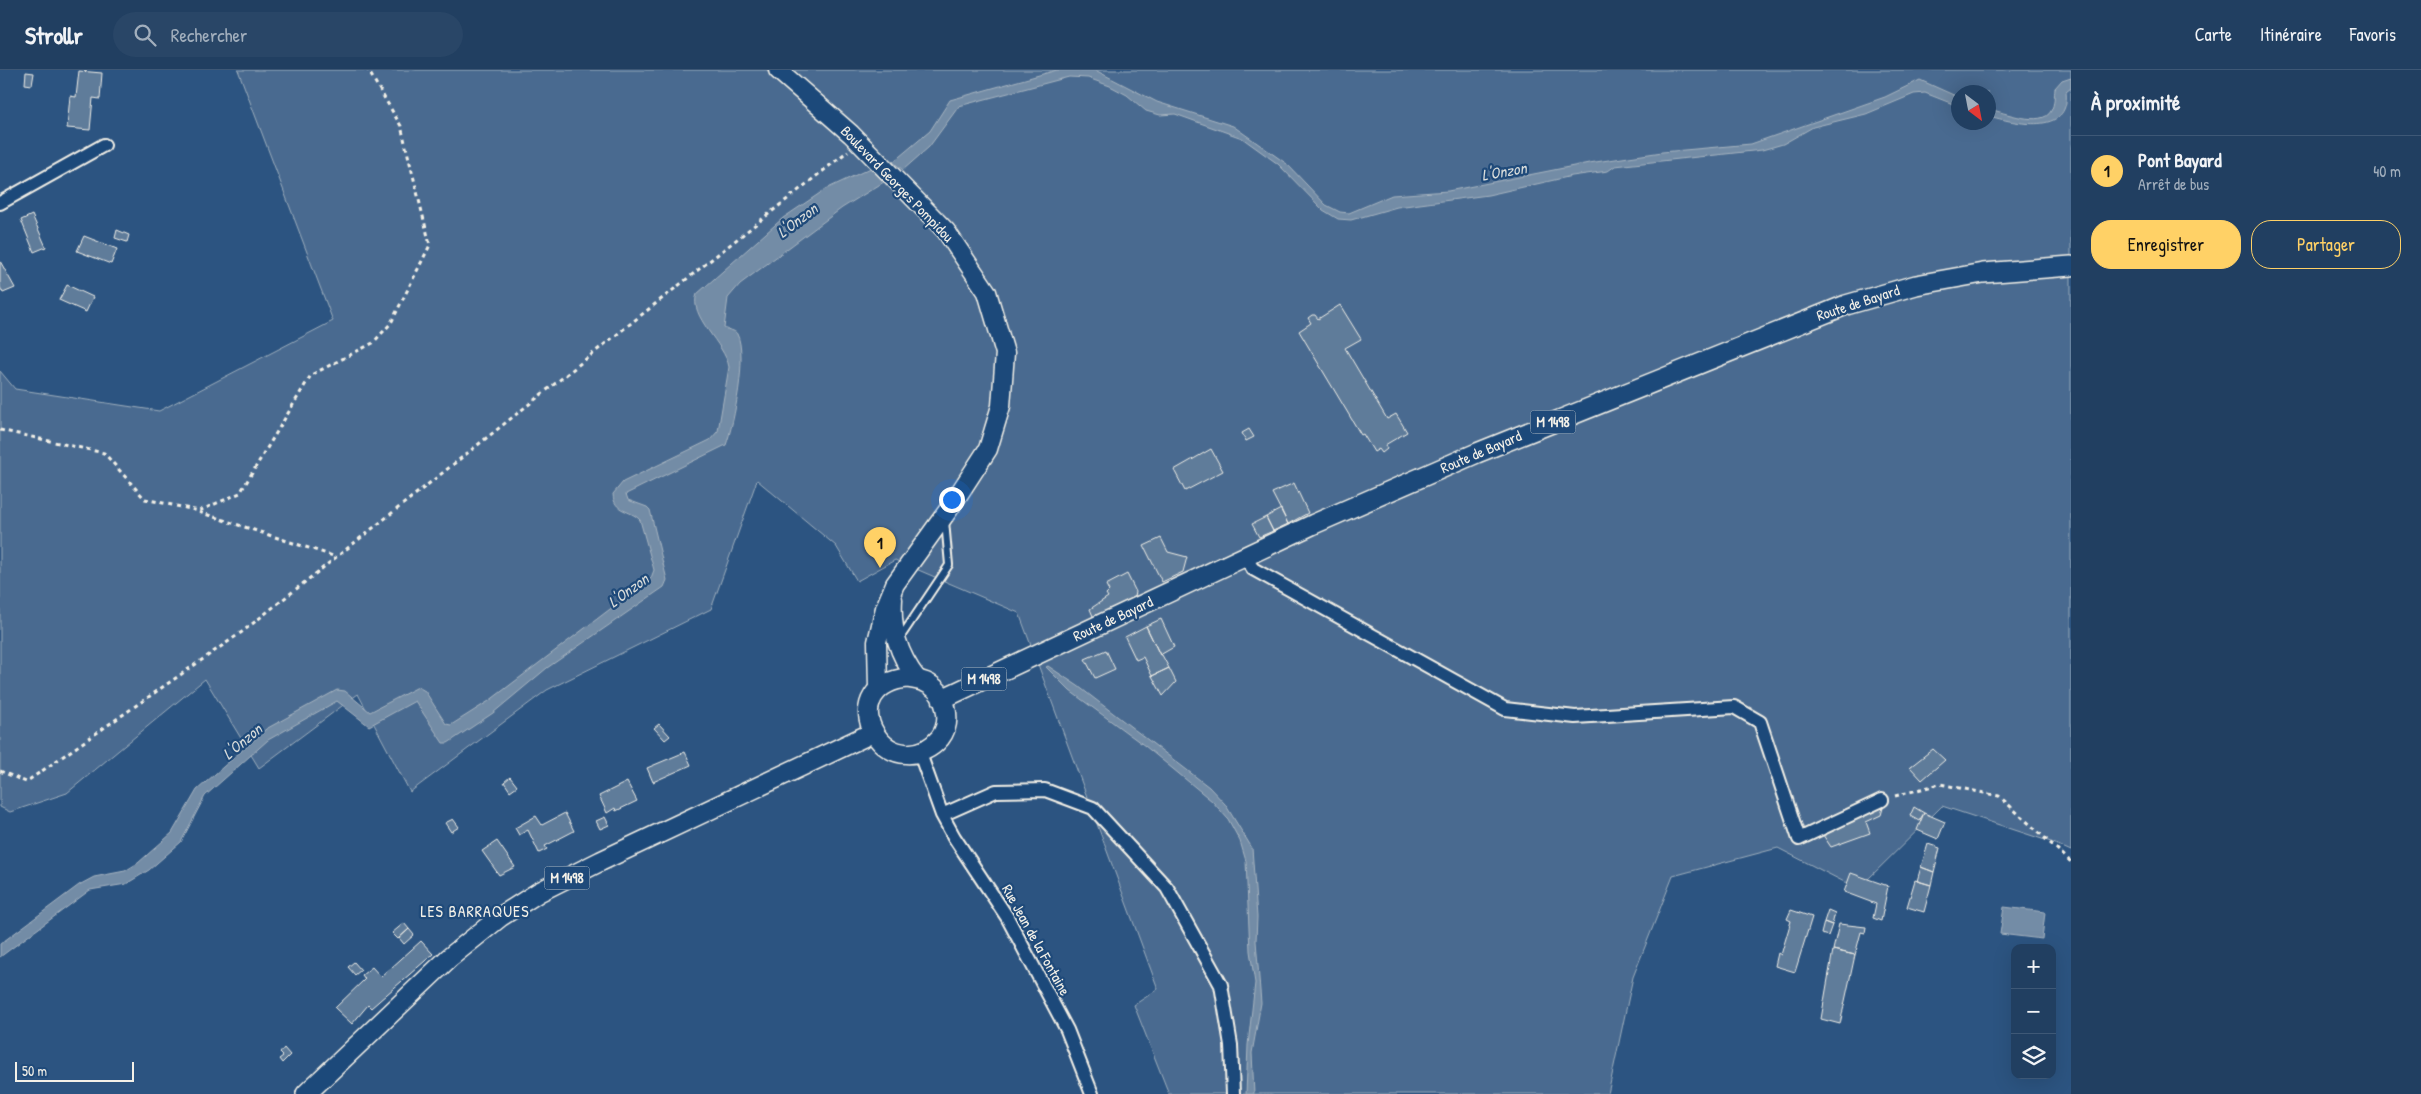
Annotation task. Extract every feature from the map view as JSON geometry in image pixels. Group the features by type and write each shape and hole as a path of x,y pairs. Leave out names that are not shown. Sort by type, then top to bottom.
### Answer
{"main road":[{"name":"Boulevard Georges Pompidou","path":"778,70 860,144 946,231 987,292 1006,353 1001,406 988,449 947,512 894,584 880,622 877,658 878,688"},
{"name":"Route de Bayard","path":"942,699 1314,524 1477,453 1846,305 1916,285 1983,273 2071,266"},
{"path":"894,584 892,615 896,643 906,664 917,679"},
{"path":"878,688 896,679 917,679"},
{"name":"M 1498","path":"878,688 870,703 868,716 880,742 892,752 905,754 919,751 931,746 941,737 946,725 947,712 938,692 929,684 917,679"},
{"name":"M 1498","path":"306,1094 449,958 500,917 539,892 600,861 874,732"}],"street":[{"path":"0,202 104,145"},
{"path":"1245,557 1253,569 1505,709 1575,717 1734,706 1760,722 1799,839 1882,800"},
{"name":"Rue Jean de la Fontaine","path":"919,751 942,815 954,838 1007,917 1067,1030 1092,1094"},
{"path":"942,815 996,791 1044,790 1093,808 1167,888 1221,985 1232,1045 1233,1094"}],"lane":[{"path":"896,643 949,565 947,512"}],"path":[{"path":"199,511 240,493 311,375 373,343 391,323 430,245 401,126 368,70"},
{"path":"0,771 26,782 242,632 838,157 860,144"},
{"path":"0,430 104,453 145,499 199,511 336,557"},
{"path":"1882,800 1940,784 1999,796 2071,862"}],"shaded area":[{"path":"238,70 2071,70 2071,851 2051,842 1942,806 1858,889 1778,848 1673,876 1633,977 1608,1094 1169,1094 1134,1005 1158,989 1019,613 895,560 857,581 836,546 757,480 711,609 547,690 410,792 358,694 259,768 205,679 67,793 10,812 0,807 0,371 15,389 159,411 333,321"}],"water":[{"path":"1057,70 1095,70 1157,102 1233,126 1287,164 1326,205 1340,212 1349,213 1392,195 1448,191 1589,163 1662,152 1751,144 1885,97 1920,80 1951,94 1951,103 1925,93 1914,94 1866,114 1813,127 1783,144 1762,150 1615,166 1608,171 1572,176 1488,195 1397,207 1351,220 1338,219 1323,210 1278,164 1242,138 1175,114 1160,115 1146,111 1127,95 1088,78 1069,77 959,106 929,147 903,170 893,162 930,131 950,100"},
{"path":"2071,77 2071,88 2066,92 2065,106 2060,116 2039,124 2012,122 1996,118 1996,111 2031,119 2046,116 2051,111 2053,105 2055,88 2062,80"},
{"name":"L'Onzon","path":"873,167 887,180 842,208 740,284 728,298 724,328 737,334 741,357 739,389 726,445 626,494 628,500 650,510 667,580 664,587 547,668 493,713 448,743 443,743 415,701 369,726 337,701 268,740 205,796 181,842 149,870 126,884 90,890 0,957 0,944 79,885 94,877 125,871 138,863 172,833 197,790 266,729 337,690 345,691 370,712 418,687 425,691 446,724 451,725 489,701 651,578 654,570 640,520 619,508 616,505 613,494 623,482 710,440 718,431 729,367 721,349 702,321 696,303 697,294 783,218 826,189"},
{"path":"1048,666 1078,686 1209,787 1225,804 1252,848 1261,1003 1252,1053 1254,1094 1246,1094 1248,1045 1255,983 1250,951 1246,861 1240,841 1228,819 1212,801 1145,746 1070,691 1046,667"},
{"path":"2004,907 2045,912 2042,939 2000,934"}],"building":[{"path":"79,71 102,73 100,99 93,98 90,130 67,128 70,96 76,97"},
{"path":"26,72 34,73 32,85 25,84"},
{"path":"32,215 46,247 34,252 21,220"},
{"path":"117,230 129,235 127,242 115,238"},
{"path":"84,236 117,249 111,264 77,251"},
{"path":"0,261 15,288 3,293 0,287"},
{"path":"67,285 93,297 86,312 59,300"},
{"path":"1340,305 1361,339 1345,348 1387,419 1396,414 1407,432 1385,445 1387,449 1382,453 1379,449 1374,452 1363,434 1361,435 1299,331 1311,323 1308,318 1312,315 1315,315 1318,319"},
{"path":"1249,429 1254,437 1246,441 1242,433"},
{"path":"1211,449 1223,471 1185,491 1174,470"},
{"path":"1294,483 1308,513 1288,524 1272,493"},
{"path":"1281,509 1288,524 1273,531 1266,517"},
{"path":"1266,517 1273,531 1259,537 1252,524"},
{"path":"1161,538 1168,552 1187,557 1183,572 1162,582 1144,546"},
{"path":"1127,574 1136,592 1134,602 1095,621 1090,609 1108,597 1106,594 1109,591 1106,585"},
{"path":"1161,619 1174,647 1160,655 1146,626"},
{"path":"1146,626 1160,655 1162,655 1169,668 1152,676 1143,657 1136,660 1125,637"},
{"path":"1106,650 1115,669 1095,678 1085,659"},
{"path":"1169,668 1176,682 1163,696 1152,676"},
{"path":"659,724 670,736 665,740 654,728"},
{"path":"1933,749 1945,760 1922,780 1910,767"},
{"path":"685,752 691,765 653,782 647,768"},
{"path":"510,777 517,786 510,791 504,782"},
{"path":"627,782 637,801 616,811 615,808 607,813 599,796"},
{"path":"1914,807 1924,813 1919,821 1910,816"},
{"path":"1883,808 1881,815 1866,822 1870,833 1831,847 1821,832"},
{"path":"565,813 574,831 545,846 547,849 539,853 528,830 519,835 515,828 536,816 542,825"},
{"path":"1924,813 1945,822 1938,839 1917,830"},
{"path":"605,817 609,825 600,829 596,821"},
{"path":"453,819 459,827 451,832 445,823"},
{"path":"497,841 515,867 499,875 482,851"},
{"path":"1928,844 1940,848 1934,872 1921,867"},
{"path":"1921,867 1934,872 1931,885 1917,881"},
{"path":"1851,873 1888,886 1881,921 1873,918 1876,904 1844,892"},
{"path":"1915,880 1931,885 1924,912 1907,907"},
{"path":"1791,910 1812,917 1795,972 1775,966 1778,953 1781,955 1791,921 1787,919"},
{"path":"1828,910 1835,913 1832,925 1824,922"},
{"path":"1824,922 1832,925 1828,936 1821,934"},
{"path":"404,923 409,929 398,939 392,933"},
{"path":"1839,924 1866,927 1865,933 1861,932 1855,955 1833,950"},
{"path":"409,929 414,935 404,944 399,938"},
{"path":"421,941 433,954 371,1008 368,1005 352,1024 335,1008 365,979 362,975 372,967 381,977"},
{"path":"1833,950 1855,955 1840,1024 1821,1019"},
{"path":"354,962 361,970 355,975 348,967"},
{"path":"284,1048 290,1055 282,1063 279,1059 283,1056 280,1053"}],"place":[{"name":"Pont Bayard","path":"880,568"}],"district":[{"name":"LES BARRAQUES","path":"475,911"}]}
